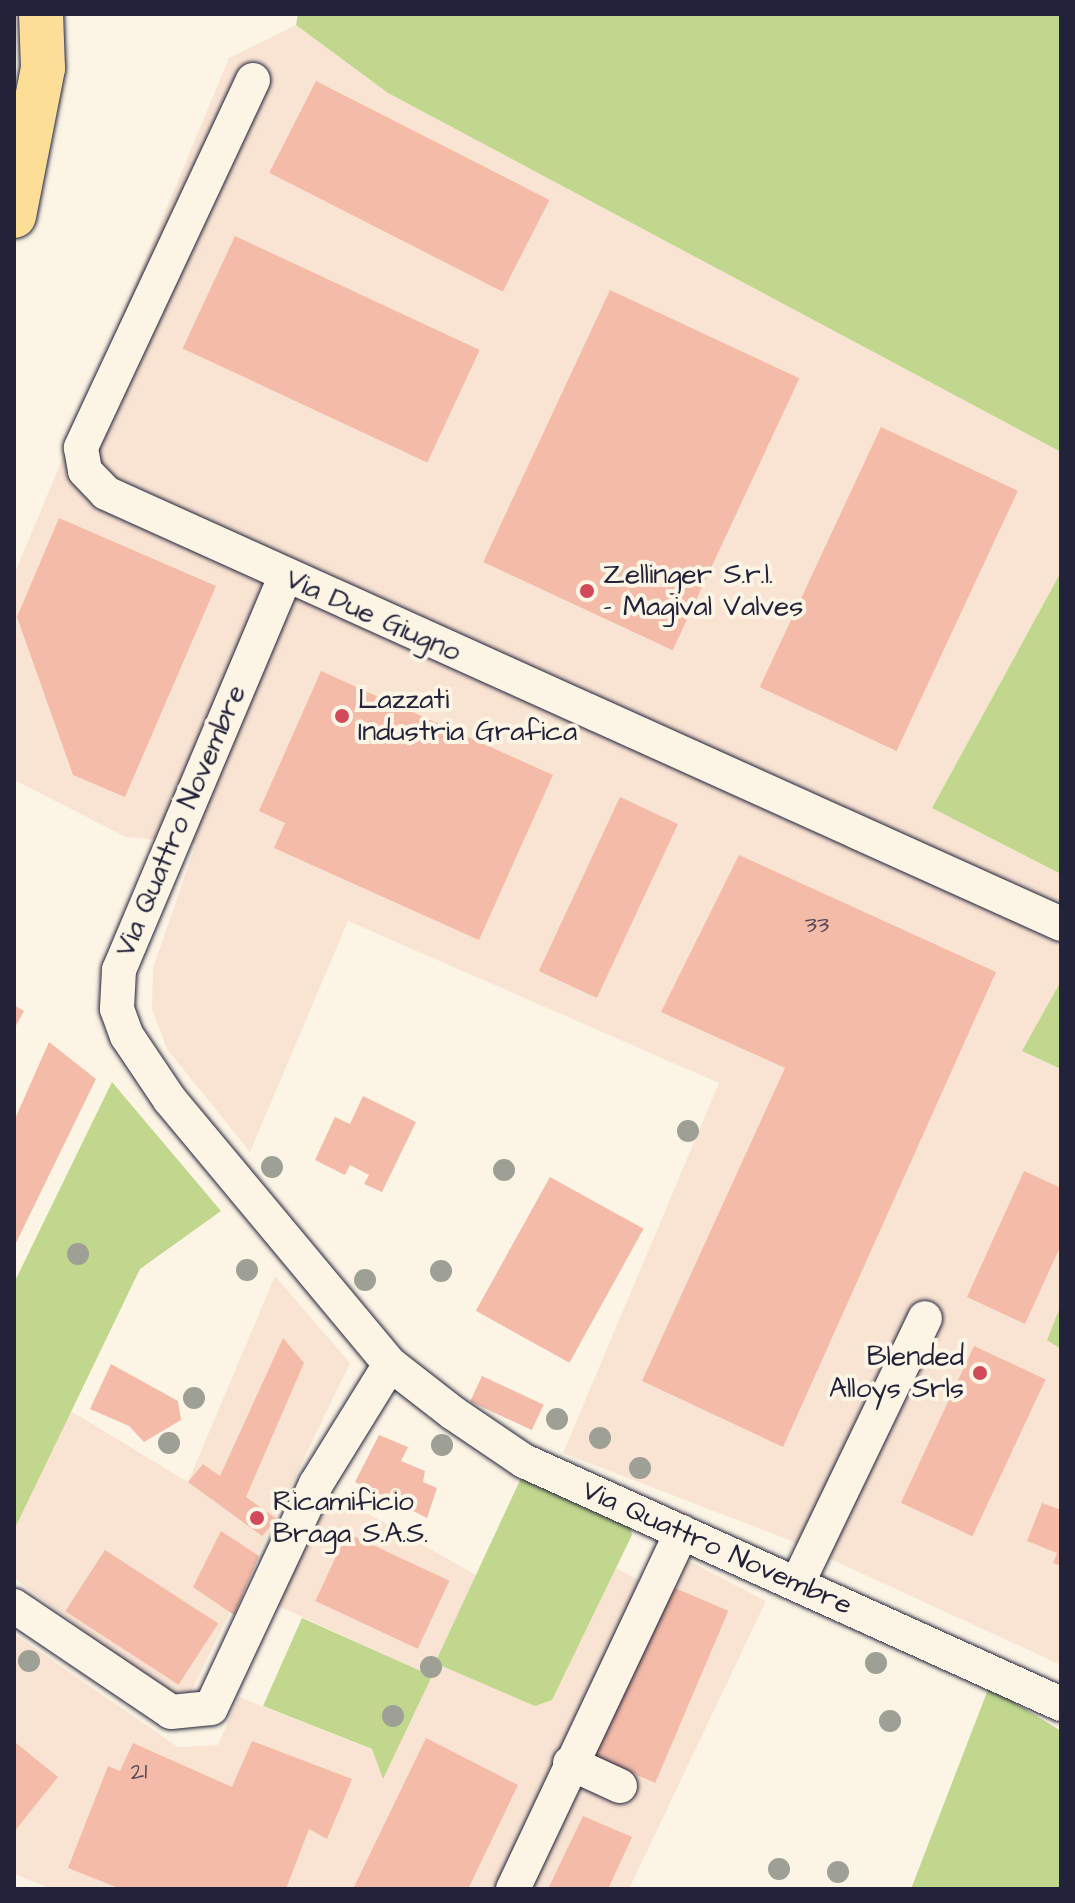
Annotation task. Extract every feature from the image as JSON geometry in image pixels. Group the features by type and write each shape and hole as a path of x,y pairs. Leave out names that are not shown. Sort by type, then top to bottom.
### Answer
{"main road":[{"path":"14,216 43,68 41,14"}],"street":[{"name":"Via Due Giugno","path":"253,80 81,448 85,471 106,493 285,577 1061,924"},
{"name":"Via Quattro Novembre","path":"285,577 162,856 119,970 117,1009 170,1100 390,1364 524,1461 1061,1704"},
{"path":"797,1584 925,1318"},
{"path":"14,1606 171,1712 211,1708 316,1484 390,1364"},
{"path":"513,1889 682,1532"},
{"path":"570,1763 620,1786"}],"shaded area":[{"path":"296,25 388,93 1061,452 1061,572 932,808 1061,874 1061,1665 789,1540 563,1453 719,1083 348,921 250,1152 167,1049 152,1009 153,968 196,844 126,837 14,780 14,575 229,58"},
{"path":"275,1276 350,1363 191,1692 165,1692 14,1578 14,1530 69,1410 188,1482"},
{"path":"332,1493 476,1575 435,1663 552,1699 616,1568 640,1581 658,1545 766,1601 629,1889 52,1889 14,1874 14,1634 178,1747 218,1745 239,1697 373,1750 383,1778 431,1676 276,1605"}],"green space":[{"path":"298,14 1061,14 1061,452 388,93 296,25"},
{"path":"1061,572 1061,874 932,808"},
{"path":"1061,981 1061,1069 1022,1051"},
{"path":"112,1082 221,1211 140,1269 14,1530 14,1283"},
{"path":"1061,1305 1061,1349 1047,1340"},
{"path":"521,1478 630,1524 632,1535 552,1700 535,1706 435,1663"},
{"path":"302,1618 432,1676 383,1779 372,1749 263,1706"},
{"path":"989,1687 1061,1731 1061,1889 911,1889"}],"building":[{"path":"316,81 549,200 503,292 269,173"},
{"path":"235,236 480,350 427,462 183,348"},
{"path":"610,290 799,378 673,650 483,562"},
{"path":"881,427 1018,491 897,751 760,687"},
{"path":"59,518 216,586 125,797 73,775 17,617"},
{"path":"321,671 553,775 479,940 274,848 285,823 259,811"},
{"path":"620,797 678,824 597,998 539,971"},
{"path":"739,855 996,972 783,1447 642,1381 785,1068 661,1012"},
{"path":"14,1005 24,1011 14,1029"},
{"path":"49,1042 96,1079 14,1247 14,1121"},
{"path":"363,1096 416,1122 382,1192 364,1184 369,1175 350,1165 345,1175 315,1160 335,1117 350,1124"},
{"path":"1024,1171 1061,1188 1061,1245 1025,1324 967,1297"},
{"path":"550,1177 644,1229 569,1363 476,1311"},
{"path":"283,1338 304,1363 246,1497 277,1519 262,1536 188,1482 203,1464 220,1476"},
{"path":"974,1346 1046,1379 972,1536 901,1503"},
{"path":"111,1364 178,1401 181,1420 144,1442 129,1426 90,1409"},
{"path":"482,1376 544,1405 532,1430 470,1401"},
{"path":"379,1435 408,1447 401,1461 425,1471 423,1482 437,1488 427,1518 355,1482"},
{"path":"1042,1503 1061,1510 1061,1566 1053,1563 1057,1553 1027,1541"},
{"path":"221,1531 259,1556 234,1615 193,1587"},
{"path":"347,1533 449,1581 418,1649 315,1601"},
{"path":"105,1550 218,1624 178,1685 65,1611"},
{"path":"663,1583 728,1611 655,1783 590,1755"},
{"path":"426,1738 518,1785 468,1889 353,1889"},
{"path":"252,1741 352,1779 327,1839 309,1829 286,1889 121,1889 68,1868 108,1766 120,1771 133,1743 232,1787"},
{"path":"16,1743 58,1777 14,1832 14,1745"},
{"path":"583,1816 632,1837 608,1889 548,1889"}],"place":[{"name":"Zellinger S.r.l. - Magival Valves","path":"587,591"},
{"name":"Lazzati Industria Grafica","path":"342,716"},
{"name":"Blended Alloys Srls","path":"980,1373"},
{"name":"Ricamificio Braga S.A.S.","path":"257,1518"}]}
